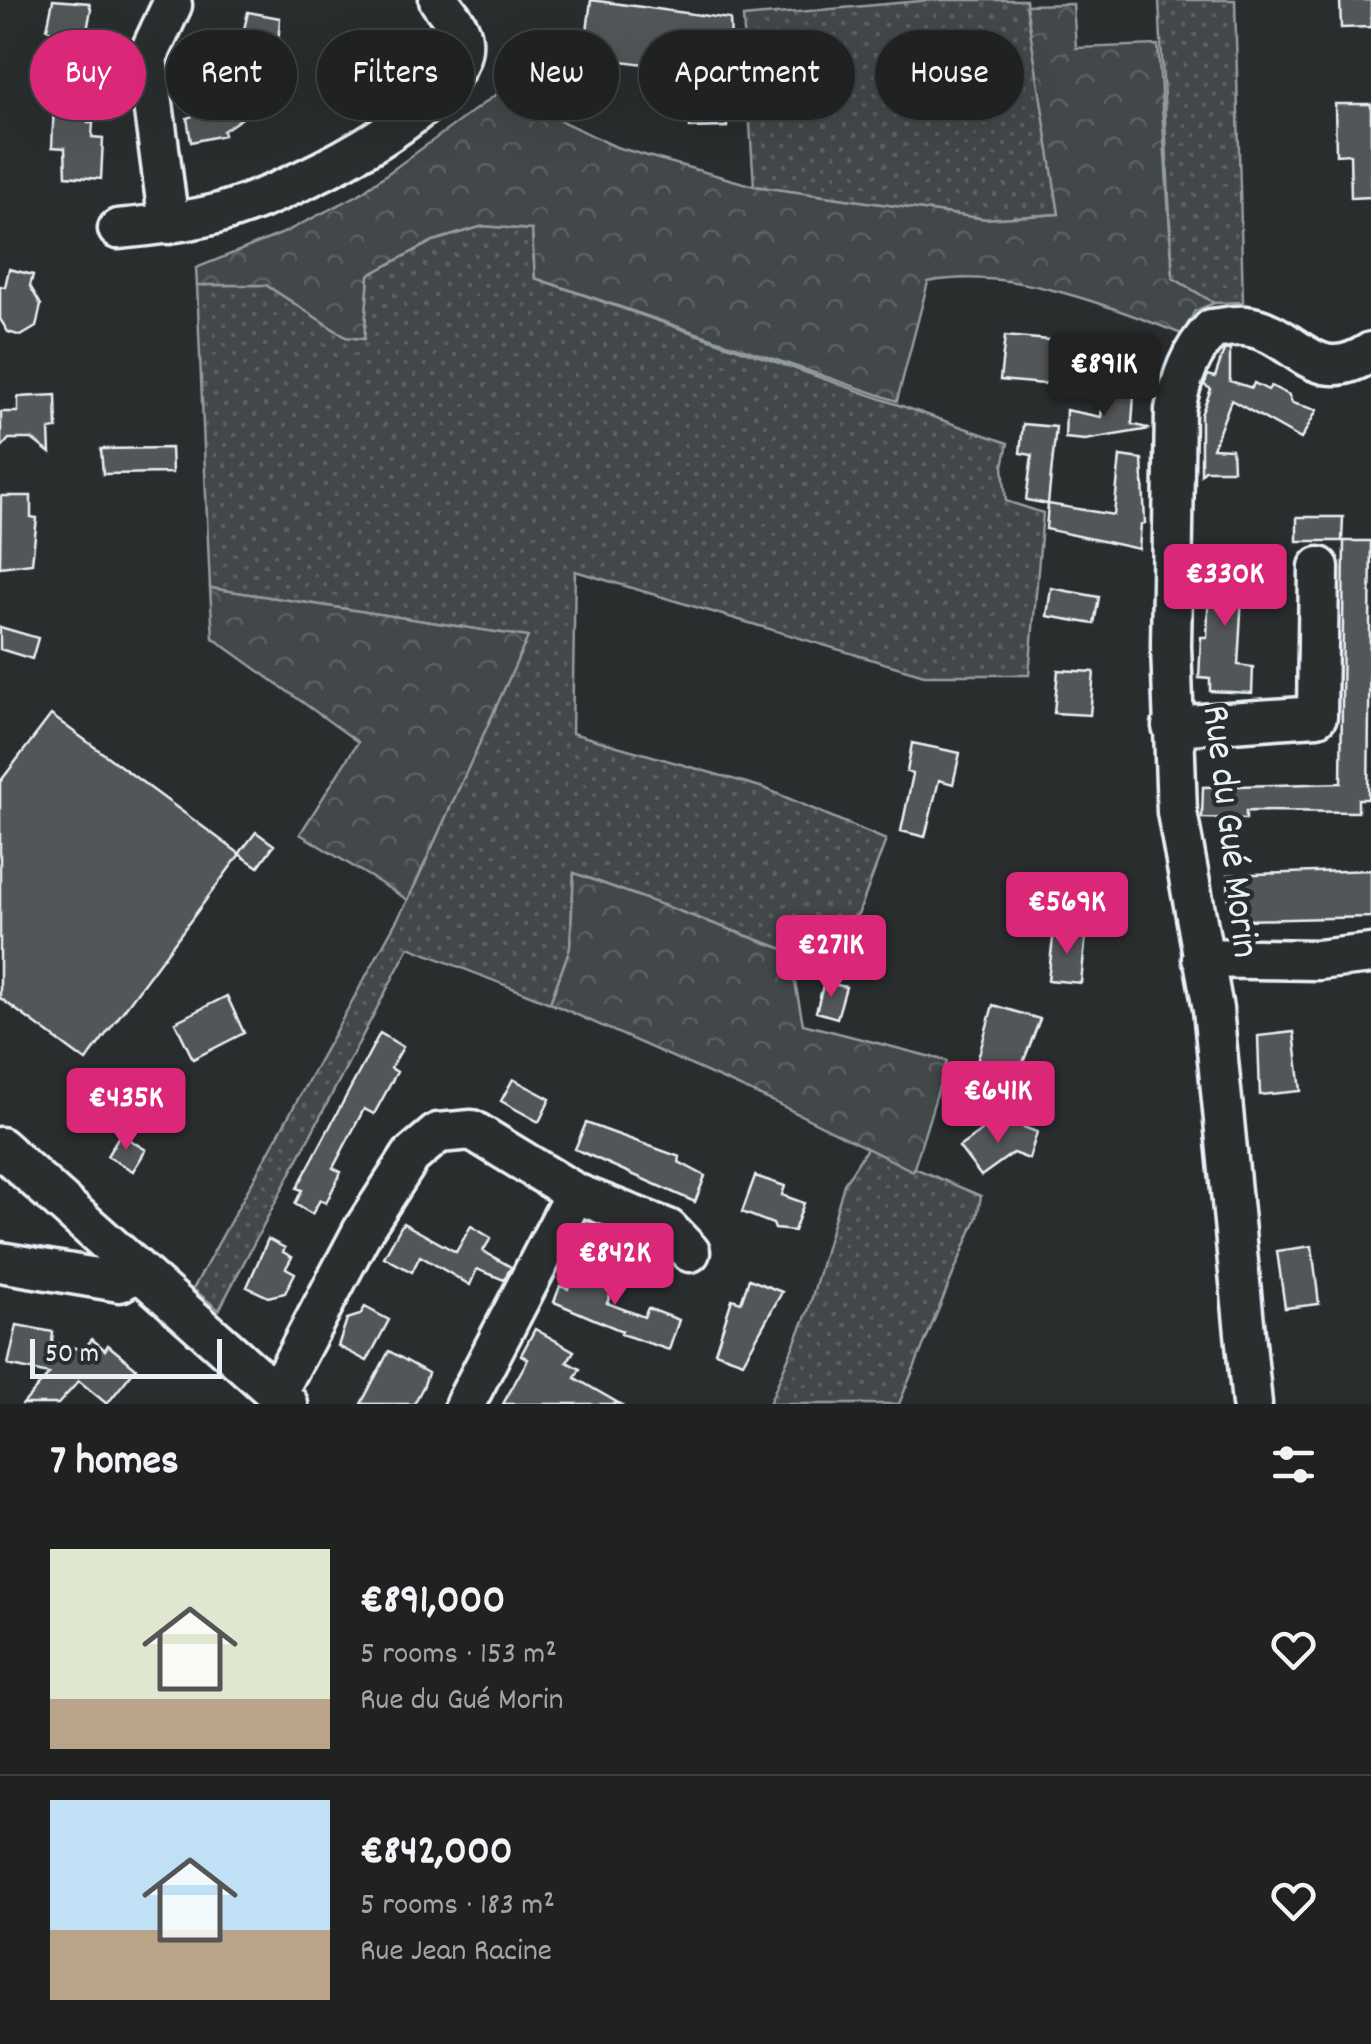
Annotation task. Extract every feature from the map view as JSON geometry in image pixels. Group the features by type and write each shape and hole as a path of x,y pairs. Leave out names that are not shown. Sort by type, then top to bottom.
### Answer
{"street":[{"path":"118,230 169,224 273,195 354,152 432,100 462,59 462,35 438,0"},
{"path":"169,224 147,58 172,5"},
{"name":"Rue du Gué Morin","path":"1252,1404 1213,1009 1178,812 1172,726 1176,410 1180,382 1196,346 1212,329 1246,326 1326,366 1355,363 1371,352"},
{"path":"1172,726 1317,716 1319,567"},
{"path":"1202,958 1317,960 1371,954"},
{"path":"0,1146 282,1399 363,1230 411,1156 438,1133 472,1130 574,1193 668,1229 690,1252"},
{"path":"465,1404 574,1193"},
{"path":"0,1262 120,1282 136,1272"}],"green space":[{"path":"931,0 1026,0 1059,214 986,219 754,186 750,120 855,120 855,30 744,30 743,17"},
{"path":"1159,0 1235,0 1243,302 1214,303 1173,278"},
{"path":"1073,4 1076,48 1158,45 1173,278 1214,303 1195,311 1182,334 1090,301 1025,284 960,278 928,282 897,401 535,278 532,230 483,226 433,241 369,275 364,339 346,337 266,285 197,285 196,268 281,234 358,195 461,120 474,120 474,110 494,96 494,120 559,120 616,147 754,186 986,219 1059,214 1026,5"},
{"path":"483,226 532,230 535,278 1008,443 1003,466 1006,501 1043,513 1029,675 924,675 575,571 572,733 764,788 886,840 858,915 810,937 802,956 574,873 570,948 550,1003 409,947 219,1310 193,1289 408,900 527,637 210,588 197,285 266,285 346,337 364,339 369,275 433,241"},
{"path":"210,588 528,637 408,900 300,834 358,742 213,638"},
{"path":"574,873 802,956 794,977 803,1024 947,1061 913,1171 774,1102 550,1003 570,948"},
{"path":"867,1148 981,1196 977,1217 899,1404 769,1404 808,1311 844,1184"}],"building":[{"path":"53,0 89,3 87,30 47,29"},
{"path":"591,0 730,19 730,30 639,30 639,63 619,61 619,30 587,30"},
{"path":"1340,0 1371,0 1371,27 1341,28"},
{"path":"248,12 280,18 279,30 244,30"},
{"path":"1335,104 1371,104 1371,197 1351,198 1350,154 1336,155"},
{"path":"53,120 93,123 92,137 103,138 101,179 66,176 65,148 52,147"},
{"path":"187,120 239,120 223,131 224,135 191,142"},
{"path":"690,120 727,120 727,127 690,128"},
{"path":"9,269 33,275 30,286 41,305 36,327 21,336 8,332 0,319 0,286 5,287"},
{"path":"1005,336 1049,340 1061,355 1060,372 1044,384 1000,380"},
{"path":"1230,349 1230,381 1252,388 1254,383 1268,390 1271,386 1289,395 1292,403 1317,410 1301,439 1231,400 1213,448 1232,449 1233,470 1205,470 1201,474 1201,415 1211,389 1204,385 1208,375 1215,377 1224,350"},
{"path":"1104,390 1134,395 1132,424 1150,429 1085,440 1065,438 1066,410 1101,417"},
{"path":"56,395 57,429 49,430 50,453 32,439 9,439 1,448 1,412 18,412 18,397"},
{"path":"1023,424 1056,427 1048,504 1026,500 1032,455 1020,453"},
{"path":"171,448 172,473 103,474 101,449"},
{"path":"1120,456 1142,459 1145,523 1141,524 1139,549 1046,529 1048,504 1114,515"},
{"path":"1,496 31,496 31,517 37,518 32,563 0,567"},
{"path":"1297,517 1343,517 1342,541 1297,541"},
{"path":"1344,541 1371,541 1368,799 1358,799 1358,812 1246,811 1246,819 1202,818 1203,787 1341,783"},
{"path":"1210,556 1237,557 1236,577 1251,577 1250,596 1242,596 1238,665 1253,667 1252,693 1210,691 1210,679 1199,678 1201,637 1207,637"},
{"path":"1051,588 1099,597 1094,624 1047,616"},
{"path":"0,627 38,638 32,659 0,649"},
{"path":"1058,670 1094,672 1090,715 1054,713"},
{"path":"51,715 240,854 86,1061 0,998 0,782"},
{"path":"912,743 960,753 953,784 939,780 925,837 901,831 913,774 907,772"},
{"path":"256,832 274,845 258,867 239,854"},
{"path":"1371,870 1371,917 1245,920 1245,913 1229,913 1228,875"},
{"path":"1054,930 1086,934 1081,983 1048,980"},
{"path":"824,982 846,987 837,1018 816,1012"},
{"path":"227,996 244,1033 193,1059 175,1022"},
{"path":"993,1005 1040,1019 1019,1073 977,1062"},
{"path":"1294,1032 1301,1091 1260,1095 1258,1036"},
{"path":"380,1033 403,1047 391,1068 397,1072 374,1114 364,1109 333,1168 341,1172 326,1203 320,1200 312,1214 295,1204 302,1190 297,1188"},
{"path":"513,1079 550,1099 539,1122 501,1101"},
{"path":"1007,1121 1037,1132 1029,1159 1013,1153 981,1176 959,1147 991,1124 996,1130"},
{"path":"586,1123 680,1157 679,1162 705,1176 695,1202 575,1149"},
{"path":"120,1134 146,1150 133,1171 107,1156"},
{"path":"755,1176 785,1186 782,1195 804,1203 794,1231 775,1229 773,1224 742,1212"},
{"path":"403,1223 456,1252 471,1226 491,1238 483,1251 511,1267 504,1280 477,1269 470,1285 420,1256 412,1272 384,1257"},
{"path":"268,1239 285,1248 283,1252 292,1257 286,1268 295,1273 285,1293 268,1297 247,1287"},
{"path":"1312,1246 1319,1304 1285,1308 1277,1251"},
{"path":"593,1260 620,1271 607,1303 644,1317 648,1308 679,1320 669,1350 621,1334 622,1331 554,1302 560,1286 568,1289 573,1275 585,1280"},
{"path":"749,1279 782,1292 743,1362 715,1352 732,1299 741,1302"},
{"path":"365,1307 389,1320 367,1361 338,1346 347,1319 360,1315"},
{"path":"17,1325 53,1332 52,1342 83,1350 92,1339 105,1350 108,1345 136,1368 107,1404 79,1381 58,1404 23,1404 49,1374 8,1365"},
{"path":"535,1329 574,1351 567,1362 580,1369 575,1378 620,1404 503,1404 528,1359 521,1355"},
{"path":"389,1351 428,1373 414,1404 361,1404"}]}
